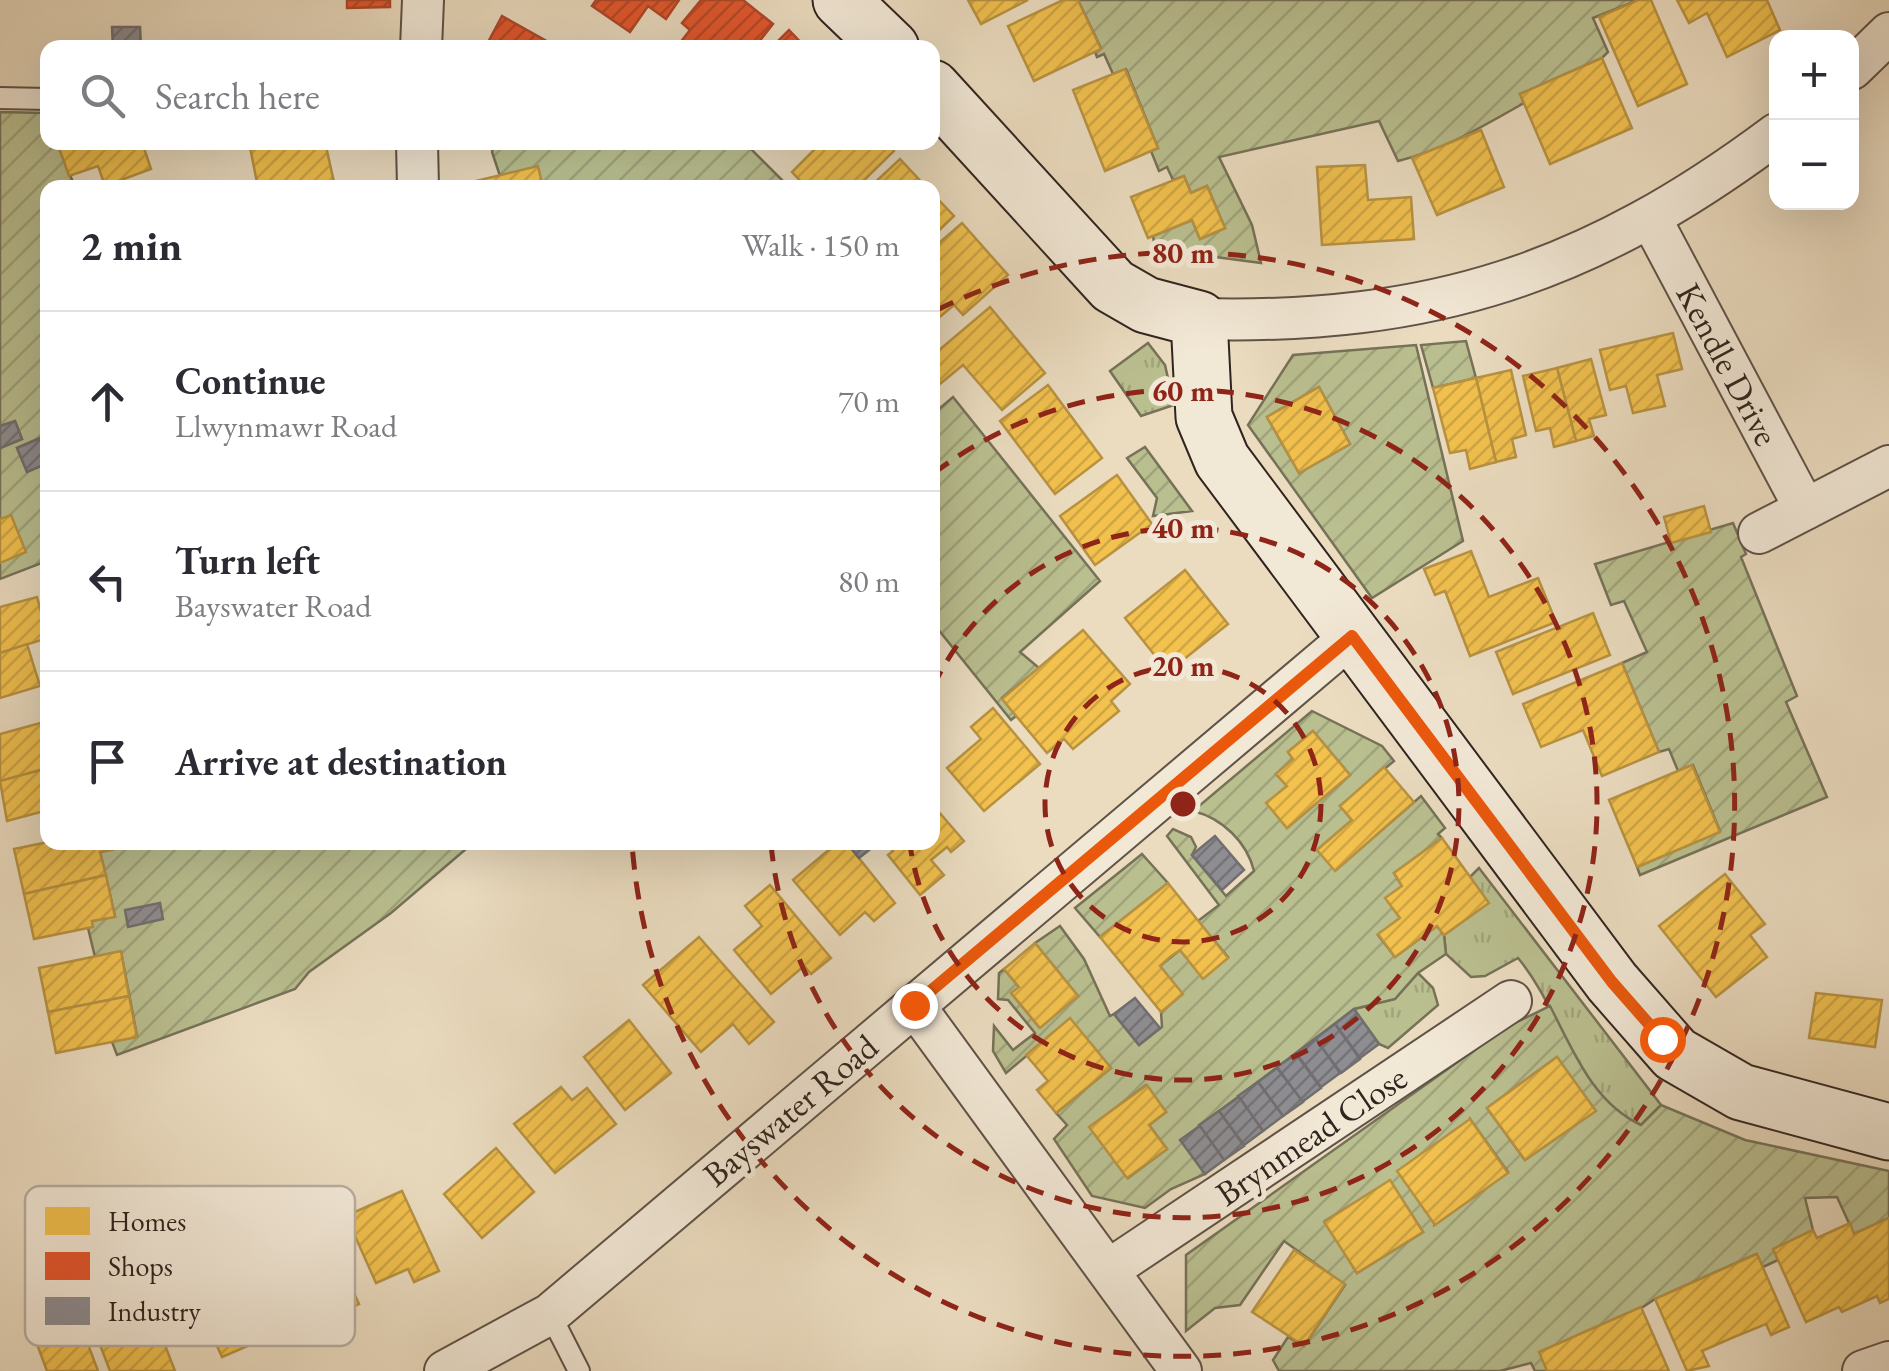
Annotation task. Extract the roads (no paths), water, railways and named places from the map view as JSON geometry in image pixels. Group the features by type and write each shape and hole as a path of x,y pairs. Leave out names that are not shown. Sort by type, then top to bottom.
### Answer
{"street":[{"path":"421,40 423,0"},
{"path":"840,0 882,40"},
{"path":"1859,62 1889,33"},
{"path":"940,97 1066,240 1113,286 1146,305 1199,318 1280,321 1380,311 1517,280 1651,219 1769,139"},
{"path":"417,150 418,180"},
{"name":"Kendle Drive","path":"1651,219 1805,509"},
{"path":"1199,318 1204,417 1222,460 1612,982 1675,1054 1741,1092 1889,1132"},
{"path":"1759,533 1889,466"},
{"name":"Bayswater Road","path":"445,1371 550,1314 1352,636"},
{"name":"Brynmead Close","path":"1110,1269 1511,1000"},
{"path":"914,1005 1181,1371"},
{"path":"1863,1371 1889,1362"}],"lane":[{"path":"0,98 40,99"},
{"path":"550,1314 579,1371"}]}
